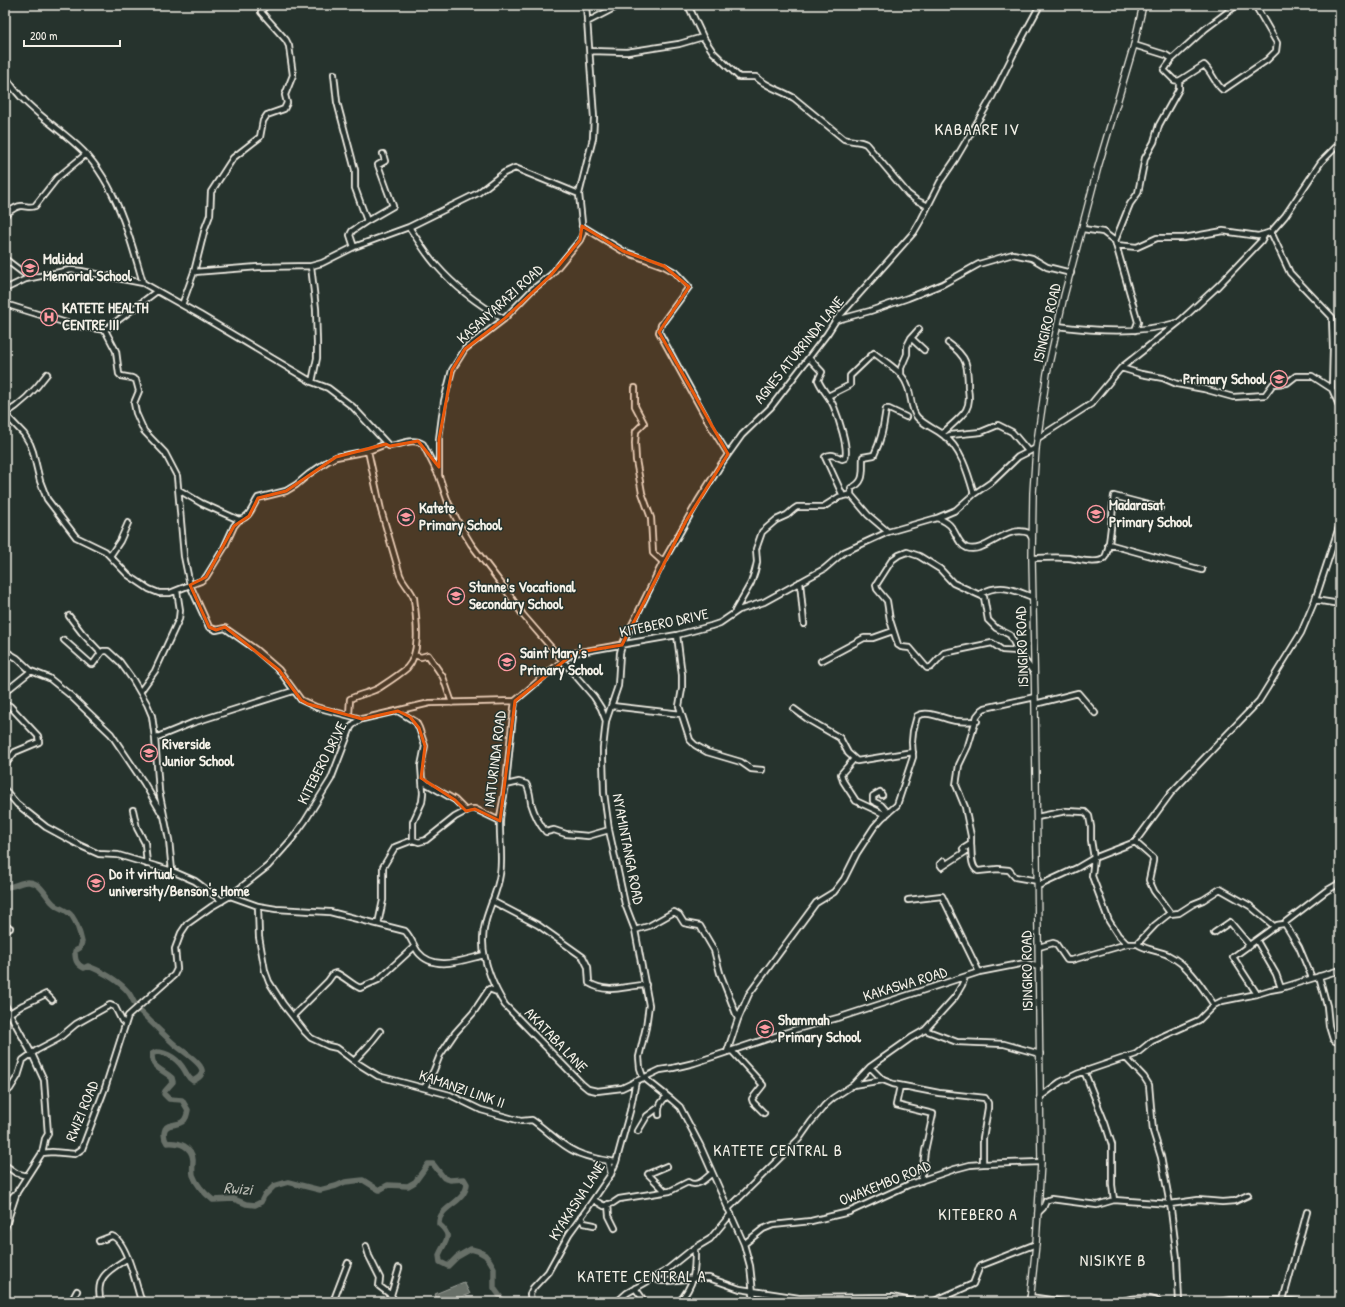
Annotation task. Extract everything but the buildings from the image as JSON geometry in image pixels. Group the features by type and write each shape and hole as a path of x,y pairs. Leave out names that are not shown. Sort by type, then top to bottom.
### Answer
{"main road":[{"name":"ISINGIRO ROAD","path":"1030,1300 1036,1244 1041,1162 1037,817 1032,597 1033,493 1036,448 1047,373 1057,326 1098,167 1134,45 1143,5"}],"street":[{"path":"182,305 194,272 205,228 210,215 211,192 233,158 260,137 267,115 284,109 287,103 285,95 292,81 293,75 290,52 286,40 261,12 267,5"},
{"name":"KASANYARAZI ROAD","path":"562,661 523,615 471,544 459,524 439,476 438,439 444,401 452,370 465,349 504,319 532,290 551,275 580,240 583,233 579,194 593,138 594,118 586,5"},
{"path":"587,22 620,5"},
{"path":"688,5 703,37 713,52 739,77 756,77 764,84 794,98 844,139 850,141 860,141 866,144 908,194 928,206"},
{"name":"AGNES ATURRINDA LANE","path":"606,721 618,686 620,653 622,645 663,562 698,501 742,435 771,407 836,320 914,232 940,182 992,97 1040,5"},
{"path":"1237,5 1205,29 1172,59 1164,70 1174,80 1179,81 1204,65 1210,70 1219,87 1223,90 1267,60 1276,51 1277,43 1255,5"},
{"path":"590,51 627,52 679,44 703,37"},
{"path":"1134,45 1166,55 1172,59"},
{"path":"334,74 337,102 355,170 355,188 367,221"},
{"path":"5,75 21,97 56,129 73,141 86,154 99,171 117,205 129,235 143,283"},
{"path":"1135,330 1138,322 1116,243 1130,204 1138,193 1145,158 1154,142 1159,125 1179,89 1179,81"},
{"path":"1082,229 1103,232 1116,243 1137,247 1157,238 1184,238 1223,231 1258,236 1265,234 1271,232 1285,216 1321,162 1340,144"},
{"path":"5,215 19,206 30,208 35,206 57,178 86,154"},
{"path":"354,248 350,233 352,230 394,206 378,165 385,160 384,154"},
{"path":"194,272 258,267 311,266 322,263 354,248 409,227 478,193 504,173 515,168 579,194"},
{"path":"582,226 623,251 664,266 675,272 689,287 661,325 659,332 710,425 728,454"},
{"path":"409,227 435,265 450,280 484,307 504,319"},
{"path":"1271,232 1290,274 1332,317 1332,389 1340,408"},
{"path":"1038,438 1091,404 1121,368 1179,322 1218,286 1261,241 1265,234"},
{"path":"836,320 870,311 908,298 943,284 979,264 1013,254 1032,258 1047,267 1071,273"},
{"path":"5,259 30,278"},
{"path":"311,266 316,309 317,343 317,358 312,382"},
{"path":"5,290 30,278 76,270 143,283 312,382 328,388 353,407 386,444 392,446 411,441 418,441 423,444 427,449 439,476"},
{"path":"5,304 73,325 105,330 157,291"},
{"path":"1057,326 1106,330 1135,330 1160,327 1179,322"},
{"path":"901,375 906,354 906,346 919,329"},
{"path":"105,330 116,351 119,374 121,376 136,380 139,387 134,403 140,424 144,431 165,453 177,476 184,556 190,585 210,627 216,630 225,628 255,649 279,670 301,700 308,704 362,719"},
{"path":"911,338 924,350"},
{"path":"944,436 965,412 968,405 967,363 962,355 948,343"},
{"path":"828,396 850,385 850,376 874,353 901,375 908,386 916,417 944,436 954,446 963,461 974,494"},
{"path":"809,358 822,372 818,380 834,407 847,453 845,458 842,459 832,455 825,457 843,496"},
{"path":"1121,368 1141,374 1163,378 1177,384 1204,389 1233,397 1265,395 1273,384 1287,383 1296,376 1312,376 1332,389"},
{"path":"47,374 23,401 5,414 24,434 30,444 40,481 47,499 76,537 99,548 110,556 128,575 149,590 159,593 177,591 201,581 206,577 224,548 234,526 239,520 249,516 258,498 286,491 328,460 368,451 386,444"},
{"path":"635,388 635,406 644,423 636,431 636,460 642,493 651,518 653,553 663,562"},
{"path":"851,496 851,488 860,484 862,479 863,457 874,455 880,443 883,435 886,409 906,417"},
{"path":"944,436 981,432 998,425 1012,432 1028,451"},
{"name":"KITEBERO DRIVE","path":"132,1011 141,1005 174,975 177,969 175,949 181,933 187,924 230,896 268,866 297,833 306,821 331,779 351,727 356,722 362,719 430,703 515,701 562,661 574,653 677,635 720,623 735,613 764,602 829,566 844,552 888,532 937,518 956,510 974,494 987,486 1013,462 1028,451 1036,448"},
{"path":"350,715 350,699 378,688 407,667 416,650 414,598 400,575 381,510 368,451"},
{"path":"179,490 201,503 239,520"},
{"path":"735,613 753,577 757,562 756,549 762,532 776,520 787,515 797,507 823,507 848,494 856,499 868,515 888,532"},
{"path":"1032,558 1070,558 1086,562 1101,561 1105,558 1114,496 1160,508"},
{"path":"937,518 950,526 962,545 967,548 979,548 1018,530 1029,533 1032,538"},
{"path":"110,556 120,541 128,523"},
{"path":"1035,697 985,708 979,713 968,746 959,766 956,785 965,807 971,836 973,867 975,870 1009,870 1015,877 1038,883 1077,868 1094,858 1135,842 1171,793 1259,701 1301,633 1315,600 1340,524"},
{"path":"1108,544 1202,570"},
{"path":"1018,651 1002,650 994,644 988,642 944,653 931,667 927,668 910,648 898,645 892,631 887,601 877,589 876,585 892,560 899,555 907,552 919,556 940,569 953,583 980,594 985,598 988,620 996,628 1010,635 1018,651 1034,673"},
{"path":"800,582 804,624"},
{"path":"980,594 991,589 999,588 1012,589 1032,597"},
{"path":"140,692 155,671 178,619 180,610 177,591"},
{"path":"1315,600 1340,604"},
{"path":"69,616 82,633 101,653"},
{"path":"821,661 864,638 873,638 892,631"},
{"path":"677,635 682,675 682,689 679,706 690,740 694,745 707,752 741,762 751,769 762,770"},
{"path":"64,640 90,664 93,664 101,653 106,650 112,655 124,668 140,692 152,716 161,803 166,821 172,871"},
{"path":"5,651 31,671 49,678 111,734 144,783 166,821"},
{"path":"414,655 421,657 428,655 443,677 452,702"},
{"path":"562,661 594,697 606,721"},
{"path":"5,692 31,671"},
{"path":"155,738 192,723 293,691"},
{"path":"1035,704 1078,693 1094,713"},
{"name":"NATURINDA ROAD","path":"492,901 500,875 502,849 500,821 501,806 506,784 515,701"},
{"path":"5,765 15,752 39,742 38,736 10,706"},
{"path":"612,706 681,714"},
{"path":"794,709 809,720 840,738 848,753 854,759 860,761 913,752"},
{"path":"398,711 416,722 425,746 421,766 423,793 422,802 413,822 413,840"},
{"path":"764,1113 752,1099 763,1085 730,1051 738,1020 749,994 816,903 831,894 842,881 860,848 874,827 897,805 912,761 913,731 916,719 919,715 935,715 958,722 976,721"},
{"name":"NYAMINTANGA ROAD","path":"606,721 602,748 604,793 609,830 625,904 635,930 649,1004 646,1027 639,1057 643,1077"},
{"path":"854,759 841,774 843,781 856,801 887,814"},
{"path":"421,778 427,784 455,800 466,811"},
{"path":"506,784 519,782 526,784 529,789 535,813 546,832 554,830 566,834 588,836 609,830"},
{"path":"5,790 17,804 46,827 81,846 99,854 118,855 172,871 195,881 222,901"},
{"path":"882,795 880,792 873,796 872,801 881,805 887,814"},
{"path":"378,924 383,900 383,867 395,847 413,840 419,842 426,840 449,821 466,811 475,809 500,821"},
{"path":"133,810 137,828 145,843 147,864"},
{"path":"1037,817 1066,811 1085,812 1088,814 1094,858 1092,876 1109,920 1118,935 1127,944"},
{"path":"1135,842 1153,858 1154,861 1149,880 1154,891 1170,914"},
{"path":"944,861 940,864 942,867 965,852 963,849 971,844"},
{"path":"1257,994 1233,958 1275,927 1283,924 1326,891 1340,883"},
{"path":"1139,944 1155,925 1170,914 1179,913 1220,889 1250,906 1275,927"},
{"path":"230,896 258,906 286,910 330,912 404,932 408,934 417,952 428,962 436,964 484,955"},
{"path":"908,900 942,896 979,972"},
{"path":"492,901 538,925 582,957 588,967 589,983 592,985 611,990 646,985"},
{"name":"AKATABA LANE","path":"492,901 484,930 484,955 497,992 505,1005 588,1089 607,1091 622,1088 643,1077"},
{"name":"KAMANZI LINK II","path":"258,906 259,938 265,971 274,992 311,1038 328,1046 337,1048 378,1076 425,1087 450,1095 481,1110 521,1121 532,1120 576,1152 616,1162"},
{"path":"635,930 649,926 674,912 679,915 684,923 700,926 714,950 720,973 738,1020"},
{"path":"1214,933 1231,922 1250,946"},
{"path":"1283,924 1285,924 1299,948 1312,978"},
{"path":"1257,941 1271,964 1281,988"},
{"path":"1039,947 1054,943 1067,960 1072,960 1127,944 1139,944 1162,952 1182,964 1196,979 1214,1005"},
{"path":"293,1016 328,982 333,974 338,974 360,988 378,980 414,947"},
{"name":"KAKASWA ROAD","path":"643,1077 660,1070 694,1063 979,972 1025,964 1039,967"},
{"path":"1040,1097 1060,1082 1084,1071 1136,1054 1152,1040 1199,1020 1214,1005 1234,998 1281,988 1340,970"},
{"path":"1319,976 1326,998 1331,1034 1335,1041 1340,1042"},
{"path":"728,1208 799,1138 825,1105 853,1085 870,1067 925,1030 955,997 965,977"},
{"path":"425,1087 440,1055 455,1033 473,1013 489,989 497,992"},
{"path":"10,1013 46,994 52,1000"},
{"path":"5,1005 32,1054 44,1080 46,1086 48,1134 42,1153 17,1192 5,1204"},
{"path":"5,1093 10,1089 18,1076 23,1060 37,1050 58,1039 76,1024 110,1005 115,1007 122,1021 125,1023"},
{"name":"RWIZI ROAD","path":"42,1153 52,1152 75,1154 82,1149 105,1088 125,1023 132,1011"},
{"path":"925,1030 957,1042 1004,1044 1040,1054"},
{"path":"354,1060 380,1031"},
{"path":"1125,1057 1144,1078 1149,1086 1153,1131 1162,1163 1170,1204 1177,1258 1179,1302"},
{"path":"870,1067 883,1080 900,1086 986,1099 988,1108 983,1138 983,1164"},
{"path":"1084,1071 1105,1123 1112,1145 1114,1200"},
{"path":"643,1077 680,1108 700,1145 744,1244 750,1266 754,1302"},
{"path":"853,1085 883,1080"},
{"name":"KYAKASNA LANE","path":"530,1302 530,1294 533,1288 548,1272 569,1234 611,1174 616,1162 630,1111 636,1081"},
{"path":"900,1086 896,1105 933,1114 925,1151 921,1181"},
{"path":"638,1131 647,1116 658,1108 660,1103 667,1096"},
{"path":"658,1108 659,1115"},
{"path":"608,1161 611,1174"},
{"name":"OWAKEMBO ROAD","path":"744,1244 763,1229 773,1225 811,1221 849,1212 908,1185 955,1169 970,1165 1041,1162"},
{"path":"5,1165 16,1174 27,1176"},
{"path":"665,1191 648,1174 667,1166"},
{"path":"594,1200 604,1206 619,1199 670,1191 688,1182 690,1184 699,1183 712,1173"},
{"path":"5,1228 17,1192"},
{"path":"1038,1213 1043,1208 1046,1201 1051,1199 1097,1205 1114,1200 1170,1204 1198,1200 1222,1202 1235,1201 1248,1195"},
{"path":"608,1204 609,1216 615,1228"},
{"path":"1283,1300 1306,1212"},
{"path":"617,1302 635,1288 654,1278 672,1266 690,1251 710,1239 731,1214"},
{"path":"581,1217 584,1223 594,1225"},
{"path":"99,1241 108,1237 116,1237 128,1258 140,1297 143,1302"},
{"path":"932,1302 973,1284 980,1266 1036,1244"},
{"path":"366,1246 369,1256 380,1278 379,1286 391,1294 395,1302"},
{"path":"679,1302 690,1288 694,1278 694,1249"},
{"path":"101,1302 98,1291 102,1280 107,1272 128,1258"},
{"path":"333,1302 348,1263"},
{"path":"391,1294 399,1268"},
{"path":"654,1278 668,1281 709,1278 740,1289 799,1298 892,1297 915,1302"},
{"path":"635,1288 645,1302"},
{"path":"71,1302 77,1291"},
{"path":"1121,1302 1140,1299 1160,1302"},
{"path":"1030,1300 1064,1302"},
{"path":"1219,1302 1231,1300 1283,1300 1301,1302"}],"highlighted area":[{"path":"582,226 623,251 664,266 689,287 659,332 728,454 686,521 622,645 574,653 515,701 500,821 475,809 466,811 455,800 421,778 425,746 419,728 410,717 398,711 362,719 308,704 301,700 279,670 225,627 216,630 209,627 190,585 206,577 234,526 249,516 258,498 286,491 336,457 386,444 390,446 418,441 439,467 439,439 452,370 465,349 504,319 551,275 580,240"}],"shaded area":[{"path":"464,1282 470,1294 450,1302 438,1302 435,1294"}],"waterway":[{"name":"Rwizi","path":"5,887 26,882 33,883 40,887 54,904 70,914 77,925 82,942 80,948 75,951 76,959 79,965 84,968 88,966 99,971 125,988 140,1011 173,1043 198,1063 202,1070 202,1074 193,1081 189,1078 180,1063 173,1057 160,1052 152,1054 153,1063 172,1078 173,1082 164,1094 169,1099 182,1100 188,1110 183,1121 166,1127 164,1132 166,1141 167,1143 180,1144 190,1151 193,1160 193,1175 201,1189 213,1200 234,1199 246,1204 255,1205 261,1202 264,1196 274,1186 288,1182 320,1190 345,1182 363,1180 379,1190 388,1185 408,1186 415,1182 428,1164 433,1164 444,1178 450,1180 464,1179 467,1184 462,1196 447,1209 440,1218 439,1224 444,1228 447,1236 446,1242 439,1255 440,1262 448,1266 457,1257 471,1249 485,1255 494,1268 494,1288 504,1302"}],"place":[{"name":"Malidad Memorial School","path":"30,268"},
{"name":"KATETE HEALTH CENTRE III","path":"49,317"},
{"name":"Primary School","path":"1279,379"},
{"name":"Madarasat Primary School","path":"1096,514"},
{"name":"Katete Primary School","path":"406,517"},
{"name":"Stanne's Vocational Secondary School","path":"456,596"},
{"name":"Saint Mary's Primary School","path":"507,662"},
{"name":"Riverside Junior School","path":"149,753"},
{"name":"Do it virtual university/Benson's Home","path":"96,883"},
{"name":"Shammah Primary School","path":"765,1029"}],"district":[{"name":"KABAARE IV","path":"977,129"},
{"name":"KATETE CENTRAL B","path":"778,1150"},
{"name":"KITEBERO A","path":"978,1214"},
{"name":"NISIKYE B","path":"1113,1260"},
{"name":"KATETE CENTRAL A","path":"642,1276"}]}
